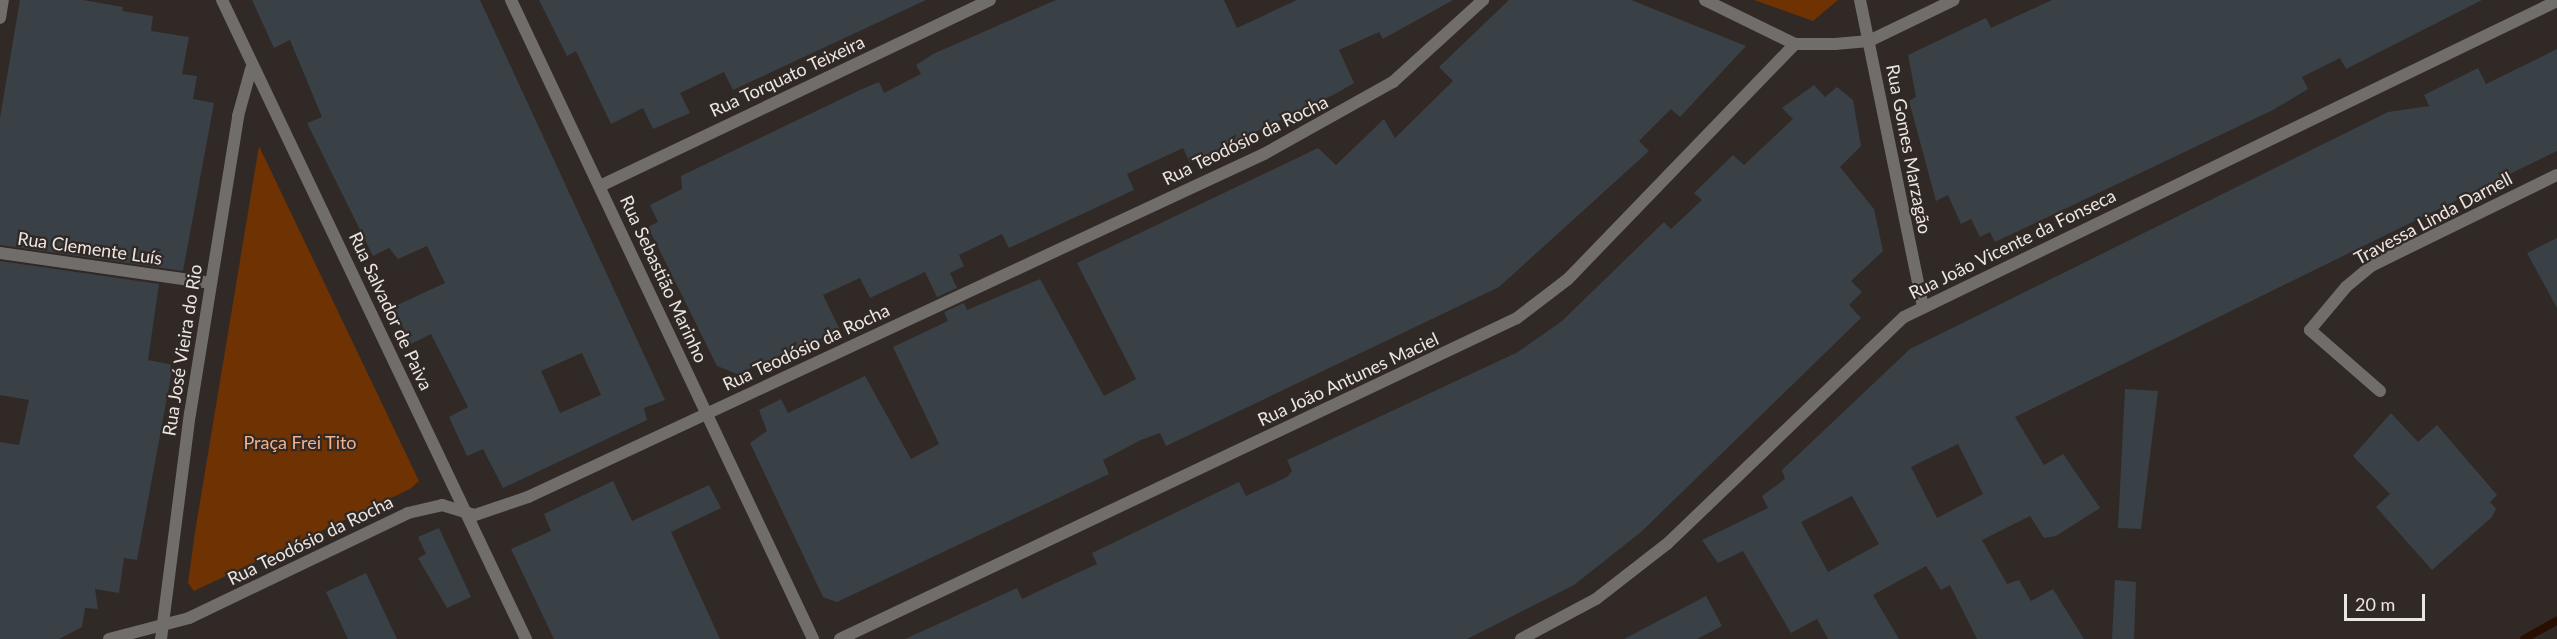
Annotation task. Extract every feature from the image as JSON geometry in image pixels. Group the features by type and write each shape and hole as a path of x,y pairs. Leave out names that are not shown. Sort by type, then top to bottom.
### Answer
{"street":[{"path":"0,18 3,0"},
{"name":"Rua Salvador de Paiva","path":"222,0 251,69 467,512 526,639"},
{"name":"Rua Sebastião Marinho","path":"511,0 813,639"},
{"name":"Rua Torquato Teixeira","path":"600,186 990,0"},
{"name":"Rua Teodósio da Rocha","path":"108,639 162,624 248,591 408,513 442,506 475,515 528,497 1334,118 1394,82 1483,0"},
{"path":"1705,0 1795,44 1869,41 1954,0"},
{"name":"Rua Gomes Marzagão","path":"1860,0 1923,306"},
{"name":"Rua João Vicente da Fonseca","path":"1521,639 1596,599 1667,544 1904,317 2557,1"},
{"name":"Rua João Antunes Maciel","path":"840,639 1517,318 1568,279 1795,44"},
{"name":"Rua José Vieira do Rio","path":"161,639 211,283 238,116 251,69"},
{"name":"Travessa Linda Darnell","path":"2380,391 2310,330 2346,286 2371,267 2557,175"},
{"name":"Rua Clemente Luís","path":"0,252 211,283"}],"green space":[{"path":"1754,0 1838,0 1813,21"},
{"name":"Praça Frei Tito","path":"259,146 419,481 410,489 194,591 188,583 195,532"}],"building":[{"path":"20,0 83,0 123,7 122,11 153,16 151,31 189,37 182,74 197,76 193,99 214,103 183,271 0,245 0,118"},
{"path":"252,0 480,0 665,400 644,408 647,420 503,488 483,449 467,456 449,417 468,407 431,334 411,344 393,307 445,283 427,246 398,259 389,248 373,256 307,123 322,117 290,40 274,48","holes":["582,353 601,395 560,413 541,371"]},
{"path":"539,0 926,0 733,90 724,72 680,93 690,113 653,129 643,108 611,124 576,51 567,56"},
{"path":"1056,0 1224,0 1237,28 1297,0 1453,0 1383,39 1379,32 1339,50 1354,83 1337,93 1190,163 1183,148 1127,174 1134,190 1009,248 1002,234 959,255 964,266 950,273 957,288 937,297 925,272 870,298 860,278 823,295 840,330 737,374 717,366 648,227 658,222 650,205 682,189 681,176 879,82 884,93 921,74 916,65 933,54"},
{"path":"1509,0 1631,0 1746,46 1680,117 1671,109 1639,141 1649,151 1499,287 1166,446 1160,433 1141,440 1103,460 1109,474 837,602 823,597 750,443 767,431 759,410 781,399 788,413 865,376 911,459 939,444 893,347 948,321 944,312 964,303 967,310 1040,279 1104,396 1136,379 1077,263 1318,148 1336,165 1384,119 1395,138 1453,81 1439,67"},
{"path":"2052,0 2482,0 2346,69 2340,58 2302,77 2308,89 2273,110 1995,242 1990,232 1980,237 1971,219 1961,224 1948,195 1936,201 1909,101 1916,97 1908,55 1986,18 1991,28"},
{"path":"2557,49 2557,151 2015,417 2044,465 2063,454 2100,508 2056,536 2044,538 2030,516 1982,540 2007,584 2019,580 2031,601 2053,589 2084,639 1977,639 1950,585 1941,590 1926,566 1873,595 1899,639 1828,639 1817,619 1791,633 1743,551 1718,563 1702,540 1768,508 1762,496 1785,479 1782,470 1910,349 2388,112 2429,106 2424,95 2478,68 2486,84","holes":["1958,444 1983,494 1937,518 1911,467","1852,496 1879,544 1828,572 1801,522"]},
{"path":"1814,85 1825,97 1837,87 1853,100 1861,146 1840,167 1874,209 1883,251 1851,281 1862,292 1849,305 1861,318 1641,532 1574,585 1467,639 905,639 1017,588 1022,599 1097,564 1092,553 1239,482 1246,496 1287,477 1292,471 1287,460 1518,352 1562,321 1664,222 1671,229 1702,200 1694,193 1733,155 1744,165 1793,119 1782,108"},
{"path":"2557,238 2557,308 2527,253"},
{"path":"0,261 159,284 148,360 173,365 137,560 124,558 119,593 95,589 98,609 85,608 82,627 59,639 0,639 0,442 19,445 29,400 0,395"},
{"path":"2125,389 2158,391 2141,529 2118,528"},
{"path":"2391,413 2418,442 2437,425 2497,495 2490,502 2496,509 2492,517 2432,570 2376,507 2390,494 2353,456"},
{"path":"613,481 632,521 709,485 721,508 671,532 720,639 554,639 511,549 551,531 544,514"},
{"path":"439,528 471,597 447,608 418,558 426,554 418,537"},
{"path":"366,573 397,639 348,639 326,592"},
{"path":"2115,580 2136,582 2134,639 2112,639"},
{"path":"1706,596 1722,626 1697,639 1624,639"}],"waterway":[{"path":"2524,639 2557,621"}]}
